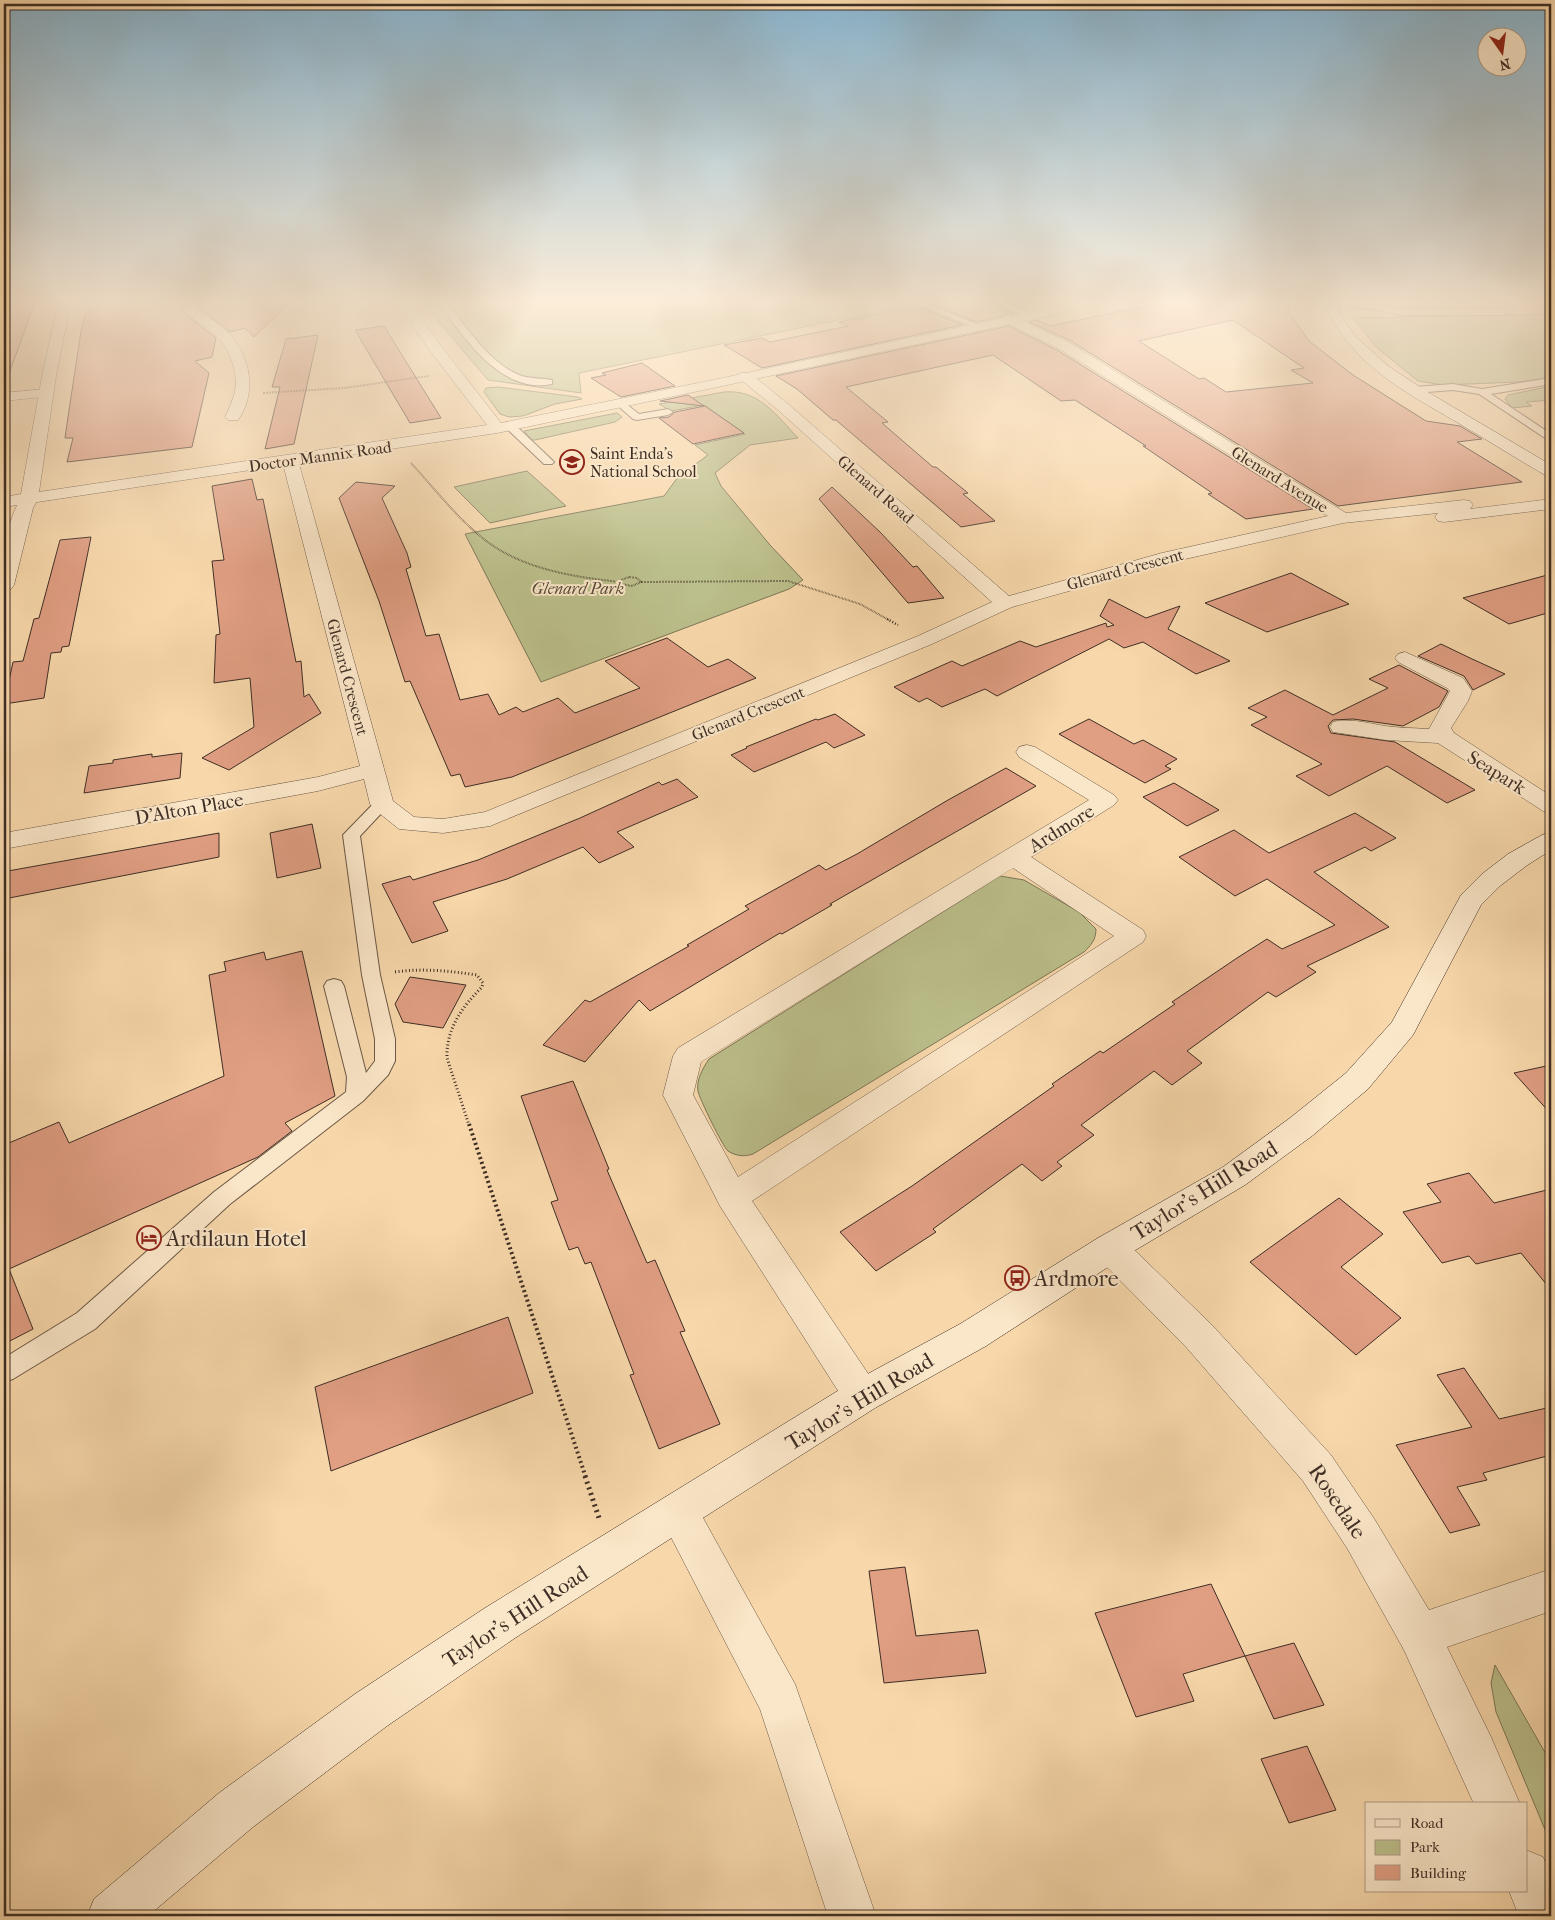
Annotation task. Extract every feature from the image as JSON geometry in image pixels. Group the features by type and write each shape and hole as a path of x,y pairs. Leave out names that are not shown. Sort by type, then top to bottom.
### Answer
{"street":[{"path":"4,585 24,508 29,499 47,390"},
{"path":"233,417 241,390"},
{"path":"470,390 503,426"},
{"name":"Doctor Mannix Road","path":"4,502 397,444 503,426 683,390"},
{"name":"Glenard Road","path":"762,390 1005,603"},
{"name":"Glenard Avenue","path":"1135,390 1343,518"},
{"path":"1414,390 1551,472"},
{"path":"4,397 46,393"},
{"name":"Glenard Crescent","path":"290,460 382,804 408,824 443,826 490,819 925,640 1005,603 1168,556 1343,518 1366,517 1464,504"},
{"path":"1235,561 1234,554 1317,535 1365,527 1551,504"},
{"path":"1341,727 1356,727 1386,733 1444,737 1440,728 1443,719 1460,700 1462,691 1455,683 1405,658"},
{"name":"Seapark","path":"1444,737 1489,768 1551,806"},
{"name":"Ardmore","path":"862,1396 732,1197 678,1095 688,1056 1106,800 1027,752"},
{"name":"D'Alton Place","path":"4,841 318,784 373,770"},
{"name":"Taylor's Hill Road","path":"111,1916 236,1810 371,1710 500,1623 862,1396 973,1335 1110,1248 1234,1176 1301,1127 1357,1081 1403,1028 1470,901 1491,880 1510,865 1551,840"},
{"name":"Ardmore","path":"732,1197 1133,936 1014,857"},
{"name":"Rosedale","path":"1110,1248 1199,1336 1317,1468 1361,1534 1419,1635 1476,1753 1496,1802"},
{"path":"678,1512 779,1700 852,1916"},
{"path":"1419,1635 1551,1590"},
{"path":"1528,1879 1544,1916"}],"lane":[{"path":"1414,390 1422,390"},
{"path":"1465,390 1482,392 1497,390"},
{"path":"1482,392 1551,439"},
{"path":"621,403 637,417 668,412"},
{"path":"503,426 548,462"},
{"path":"4,1371 86,1321 222,1198 356,1095 370,1082 385,1063 386,1039 357,897 351,835 382,804"},
{"path":"334,986 357,1077 356,1095"}],"path":[{"path":"240,395 320,390"},
{"path":"397,444 401,452 478,534 501,551 532,564 599,580 620,582 628,586 641,582 788,581 860,604 925,640"},
{"path":"620,582 629,577 637,578 641,582"},
{"path":"372,977 413,969 477,975 483,983 482,987 464,1007 453,1026 445,1047 447,1058 612,1554"}],"green space":[{"path":"485,390 519,390 582,399 555,404 523,416 509,417 500,414 484,392"},
{"path":"557,390 581,390 581,393"},
{"path":"1534,390 1551,390 1551,400 1526,402 1532,406 1512,408 1505,399 1508,395"},
{"name":"Glenard Park","path":"724,392 736,392 757,399 766,405 798,438 750,445 715,473 721,486 770,545 803,580 789,589 541,682 465,534 664,496 678,477 708,455 695,445 745,434 704,405 671,411 659,404"},
{"path":"617,413 622,417 615,422 535,440 532,440 524,431"},
{"path":"527,471 566,506 490,523 454,487"},
{"path":"1000,876 1024,880 1079,912 1096,929 1091,945 1084,952 753,1154 740,1156 728,1151 711,1122 698,1091 699,1078 709,1059"},
{"path":"1495,1665 1551,1763 1551,1844 1496,1712 1491,1683"}],"building":[{"path":"72,390 205,390 192,447 67,462 73,438 65,438"},
{"path":"279,390 306,390 294,444 265,449"},
{"path":"390,390 423,390 441,418 410,423"},
{"path":"609,390 657,390 621,397"},
{"path":"798,390 849,390 888,422 882,423 933,467 936,467 968,493 963,494 995,521 961,527 836,420 833,420"},
{"path":"1044,390 1121,390 1313,509 1246,519 1208,494 1212,493 1143,446 1146,446 1075,400 1061,401"},
{"path":"1149,390 1222,390 1226,392 1249,390 1376,390 1426,421 1460,426 1482,439 1457,442 1522,482 1338,506"},
{"path":"688,395 704,406 660,401"},
{"path":"705,406 744,433 693,444 659,418 669,417 675,412"},
{"path":"252,479 257,500 263,499 296,662 301,661 304,697 309,694 321,713 229,770 202,758 254,727 250,678 214,683 216,635 220,634 212,561 224,560 212,486"},
{"path":"356,482 395,486 382,498 407,553 411,567 406,569 426,636 439,634 460,700 488,694 499,715 516,707 523,712 558,698 575,713 640,688 605,661 667,638 708,667 728,659 756,678 512,777 465,787 460,774 451,776 410,681 405,682 379,601 339,498"},
{"path":"832,487 880,532 913,567 917,566 944,598 908,603 819,499"},
{"path":"91,537 69,646 62,647 61,652 51,653 44,698 4,704 13,662 23,661 34,619 39,618 60,540"},
{"path":"1291,573 1349,604 1267,632 1205,603"},
{"path":"1551,574 1551,612 1509,624 1463,598"},
{"path":"1109,599 1146,618 1180,606 1168,629 1230,661 1196,674 1143,642 1124,648 1109,639 997,696 985,689 942,707 927,698 919,702 894,687 952,661 962,666 1020,641 1036,647 1106,623 1107,627 1114,625 1100,616"},
{"path":"1441,644 1505,674 1473,690 1464,676 1418,656"},
{"path":"1399,665 1448,691 1439,707 1403,726 1353,719 1333,720 1328,726 1331,733 1395,742 1475,790 1447,803 1387,766 1329,796 1296,776 1322,764 1251,725 1267,717 1248,708 1285,690 1333,715 1388,688 1369,679"},
{"path":"835,714 865,735 834,748 826,742 754,772 731,755 746,747 816,719"},
{"path":"1089,719 1134,744 1143,740 1177,759 1165,766 1171,769 1145,783 1059,734"},
{"path":"182,753 180,778 84,793 89,766 113,763 113,760 152,754 152,757"},
{"path":"1006,768 1036,786 830,904 832,905 782,934 780,933 650,1011 639,1000 585,1062 543,1045 585,1000 590,1002 689,946 687,945 749,909 745,906 819,865 826,870 857,854"},
{"path":"677,779 698,797 617,832 634,847 599,863 583,847 507,879 433,902 448,931 412,943 382,884 410,876 413,880 478,860 580,818 659,782 662,785"},
{"path":"1174,783 1219,810 1187,826 1143,797"},
{"path":"1355,813 1396,838 1371,851 1365,847 1314,872 1389,927 1307,966 1316,972 1276,997 1268,992 1187,1051 1202,1063 1172,1085 1154,1071 1081,1125 1094,1135 1057,1162 1062,1166 1042,1181 1022,1164 933,1229 936,1232 876,1271 840,1232 912,1186 1054,1086 1052,1084 1100,1051 1103,1053 1175,1004 1172,1002 1267,939 1282,949 1335,925 1267,879 1235,896 1179,857 1234,830 1269,853"},
{"path":"312,824 321,868 277,878 270,833"},
{"path":"219,833 219,857 4,899 8,871"},
{"path":"302,951 335,1096 285,1123 292,1131 258,1157 9,1269 33,1329 4,1344 4,1145 59,1122 69,1143 224,1076 209,975 226,971 224,962 264,952 266,960"},
{"path":"410,977 466,985 443,1028 403,1022 395,1004"},
{"path":"1551,1065 1551,1114 1514,1073"},
{"path":"573,1081 609,1169 607,1170 647,1263 655,1260 685,1331 680,1332 720,1424 659,1449 630,1375 634,1374 591,1262 585,1264 578,1247 569,1250 551,1202 558,1200 521,1096"},
{"path":"1469,1173 1494,1203 1551,1189 1551,1290 1521,1253 1476,1264 1469,1256 1442,1263 1403,1212 1441,1202 1427,1184"},
{"path":"1339,1198 1383,1234 1341,1267 1401,1318 1356,1355 1250,1262"},
{"path":"508,1317 533,1393 331,1471 315,1387"},
{"path":"1464,1368 1499,1419 1551,1407 1551,1455 1483,1473 1487,1480 1457,1487 1480,1525 1450,1533 1396,1445 1472,1427 1437,1375"},
{"path":"905,1567 916,1636 978,1630 986,1673 884,1683 869,1571"},
{"path":"1211,1584 1245,1656 1183,1674 1194,1701 1136,1717 1095,1613"},
{"path":"1294,1643 1324,1705 1274,1719 1245,1656"},
{"path":"1307,1746 1336,1810 1289,1823 1261,1759"}],"place":[{"name":"Saint Enda's National School","path":"572,462"},
{"name":"Ardilaun Hotel","path":"149,1238"},
{"name":"Ardmore","path":"1017,1278"}]}
